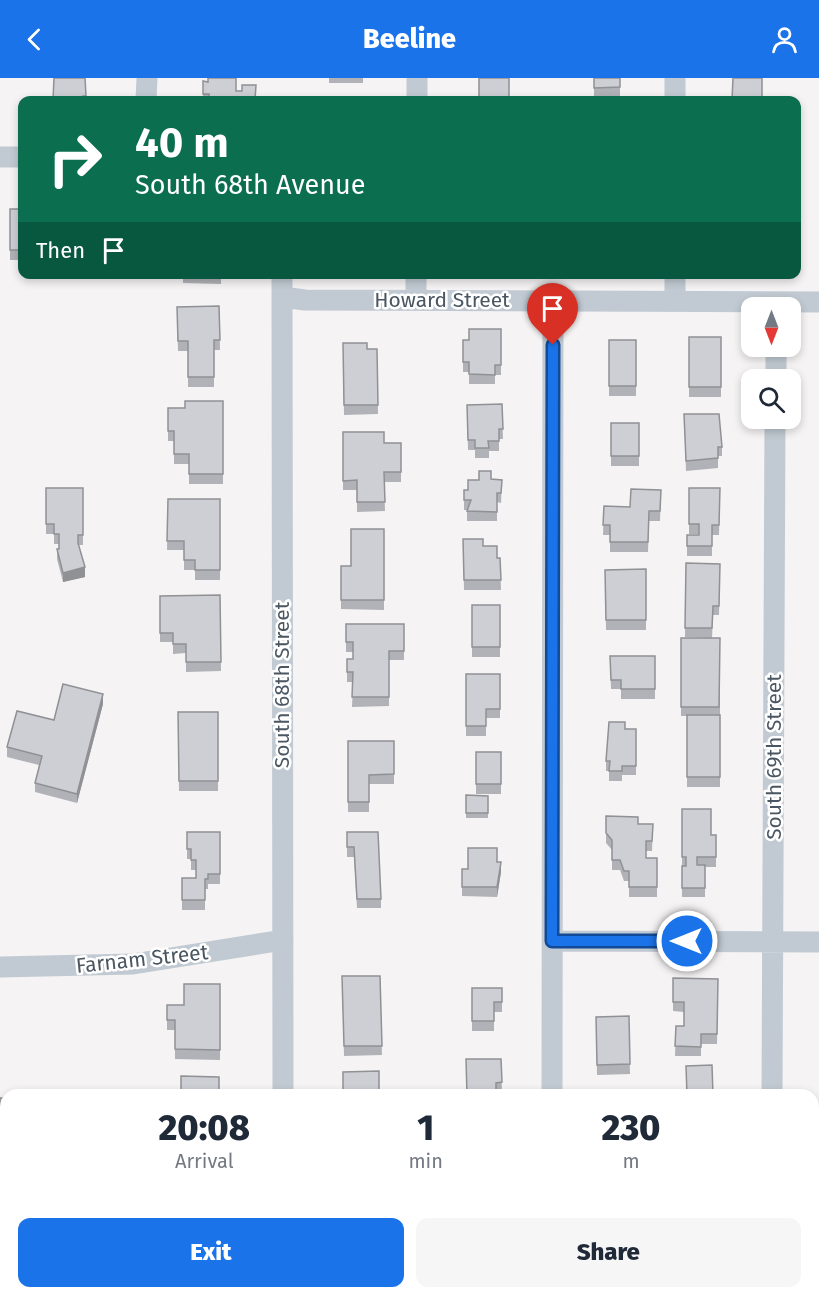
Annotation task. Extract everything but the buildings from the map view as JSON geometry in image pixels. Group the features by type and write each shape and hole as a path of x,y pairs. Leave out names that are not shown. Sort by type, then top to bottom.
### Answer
{"street":[{"path":"147,78 147,96"},
{"path":"417,78 417,96"},
{"path":"675,78 675,96"},
{"path":"0,157 18,157"},
{"name":"South 68th Street","path":"282,279 283,1089"},
{"path":"416,279 416,300"},
{"path":"675,279 675,300"},
{"name":"Howard Street","path":"282,297 306,300 675,300 741,303"},
{"path":"552,1089 553,301"},
{"name":"Howard Street","path":"801,303 819,302"},
{"name":"South 69th Street","path":"772,1089 775,429"},
{"name":"Farnam Street","path":"0,967 133,964 283,940"},
{"path":"552,941 819,942"}],"route":[{"path":"553,345 552,941 687,941"}]}
